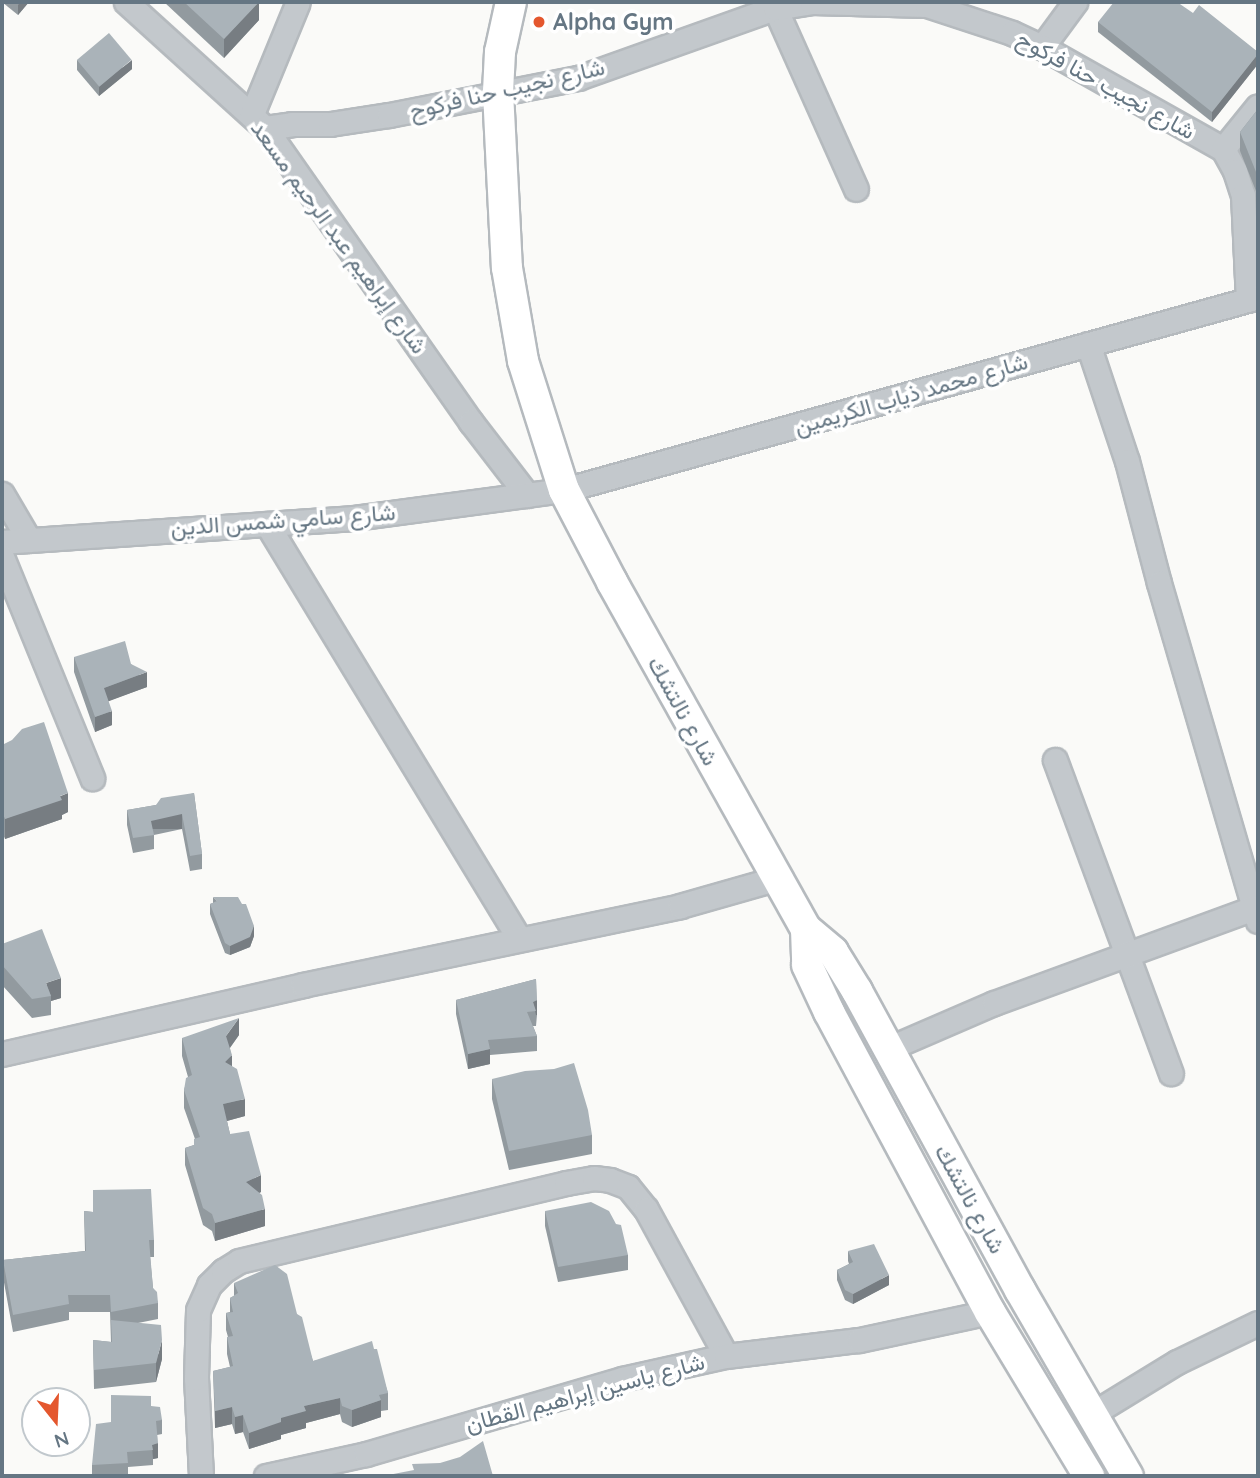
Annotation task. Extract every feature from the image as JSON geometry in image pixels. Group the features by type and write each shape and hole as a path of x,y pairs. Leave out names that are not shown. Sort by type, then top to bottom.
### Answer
{"main road":[{"name":"شارع نالتشك","path":"511,2 500,52 498,92 507,268 523,361 564,490 651,653 806,929 834,951 890,1048 967,1194 1128,1476"},
{"name":"شارع نالتشك","path":"806,929 807,965 829,1012 990,1312 1090,1476"}],"street":[{"name":"شارع إبراهيم عبد الرحيم مسعد","path":"126,2 258,121 471,422 527,495"},
{"path":"258,121 298,2"},
{"name":"شارع نجيب حنا فركوح","path":"258,121 330,124 578,78 775,8 812,2 928,3 1013,33 1042,47 1223,149 1235,171 1243,195 1253,298"},
{"path":"1042,47 1075,2"},
{"path":"775,8 856,189"},
{"path":"1223,149 1258,106"},
{"name":"شارع محمد ذياب الكريمين","path":"564,490 1253,298"},
{"path":"890,1048 994,1003 1128,954 1256,915 1159,583 1127,461 1088,344"},
{"name":"شارع سامي شمس الدين","path":"2,542 354,518 564,490"},
{"path":"2,494 29,540"},
{"path":"267,524 519,938"},
{"path":"2,556 92,778"},
{"path":"1055,761 1171,1073"},
{"path":"2,1054 519,938 680,906 778,878"},
{"path":"201,1476 196,1378 198,1310 209,1285 223,1271 239,1261 566,1183 594,1178 610,1180 628,1187 646,1209 726,1356"},
{"name":"شارع ياسين إبراهيم القطان","path":"266,1476 299,1473 622,1379 726,1356 859,1340 990,1312"},
{"path":"1092,1414 1177,1362 1258,1323"}],"building":[{"path":"184,2 259,2 224,39"},
{"path":"1114,2 1177,2 1193,13 1199,5 1258,54 1212,112 1098,22"},
{"path":"109,33 131,60 99,87 77,60"},
{"path":"1258,109 1258,201 1256,172 1240,132"},
{"path":"125,641 131,664 147,672 104,688 112,711 95,717 74,657"},
{"path":"44,722 68,793 60,796 62,800 5,819 2,812 2,745 12,740 22,729"},
{"path":"194,793 202,854 190,856 182,814 151,821 154,835 133,838 127,810 156,805 161,798"},
{"path":"213,897 238,897 242,904 246,904 254,926 250,937 230,946 225,943 210,904 217,901"},
{"path":"42,929 61,978 46,983 51,996 32,999 2,965 2,944"},
{"path":"536,979 537,1000 533,1002 536,1011 527,1012 537,1036 488,1040 490,1049 468,1054 456,1000"},
{"path":"239,1018 226,1036 232,1055 225,1062 237,1069 245,1099 223,1104 230,1134 249,1131 261,1175 246,1182 262,1195 265,1209 215,1223 212,1214 203,1208 185,1148 194,1145 194,1139 200,1137 184,1090 186,1078 192,1075 182,1038"},
{"path":"574,1063 588,1110 592,1135 509,1151 492,1079"},
{"path":"151,1189 154,1240 149,1240 153,1288 157,1292 158,1303 111,1312 110,1295 68,1295 69,1304 13,1315 3,1260 86,1251 84,1211 93,1212 93,1190"},
{"path":"591,1202 609,1211 616,1224 621,1225 628,1255 558,1267 545,1211"},
{"path":"874,1244 889,1275 853,1294 845,1290 837,1270 853,1262 848,1251"},
{"path":"275,1265 287,1274 313,1361 372,1341 374,1349 377,1349 388,1393 379,1395 381,1400 352,1410 342,1406 340,1398 304,1406 306,1411 281,1418 281,1422 249,1433 243,1415 235,1417 232,1407 215,1411 213,1371 233,1366 227,1337 233,1336 226,1313 233,1312 230,1298 238,1293 234,1283"},
{"path":"111,1320 161,1325 162,1340 156,1363 94,1370 93,1340 112,1342"},
{"path":"111,1395 151,1396 151,1406 160,1407 162,1420 156,1421 158,1443 152,1445 153,1450 127,1452 128,1463 92,1465 96,1424 111,1422"},
{"path":"483,1441 493,1476 383,1476 414,1470 412,1464 440,1463 460,1457"}],"place":[{"name":"Alpha Gym","path":"539,22"}]}
